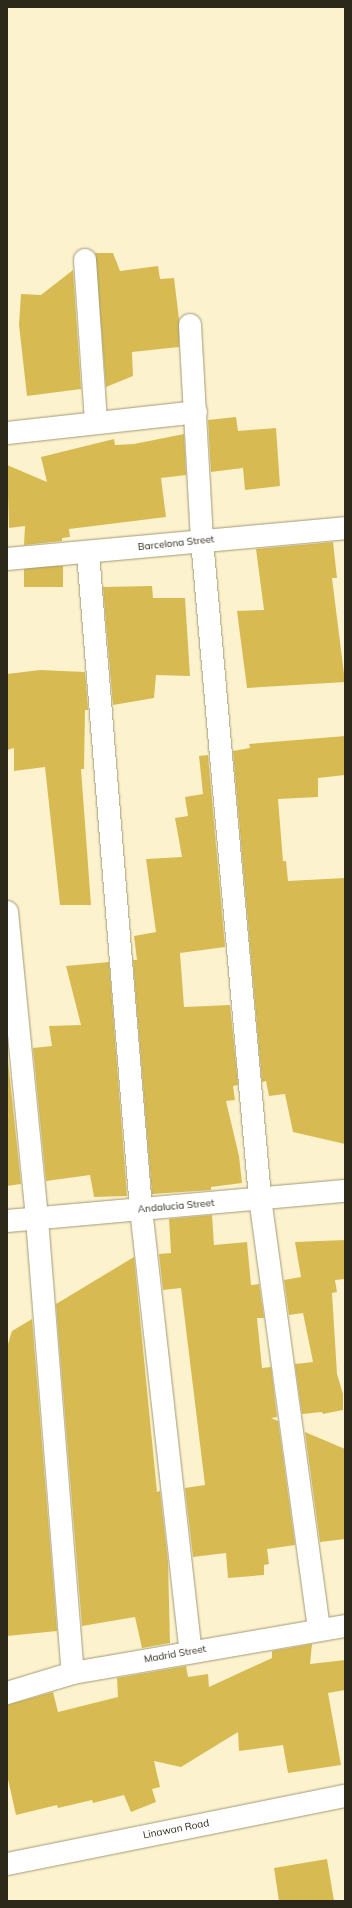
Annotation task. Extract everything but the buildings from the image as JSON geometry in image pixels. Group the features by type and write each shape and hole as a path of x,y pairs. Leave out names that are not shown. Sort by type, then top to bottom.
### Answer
{"street":[{"path":"85,260 96,422"},
{"path":"190,325 202,540 260,1198 319,1628"},
{"path":"7,432 196,412"},
{"name":"Barcelona Street","path":"7,559 88,553 202,540 345,528"},
{"path":"88,553 141,1209 191,1652"},
{"path":"7,912 37,1218 73,1673"},
{"name":"Andalucia Street","path":"7,1221 345,1191"},
{"name":"Madrid Street","path":"7,1693 73,1673 319,1628 345,1626"},
{"name":"Linawan Road","path":"7,1864 345,1796"}]}
